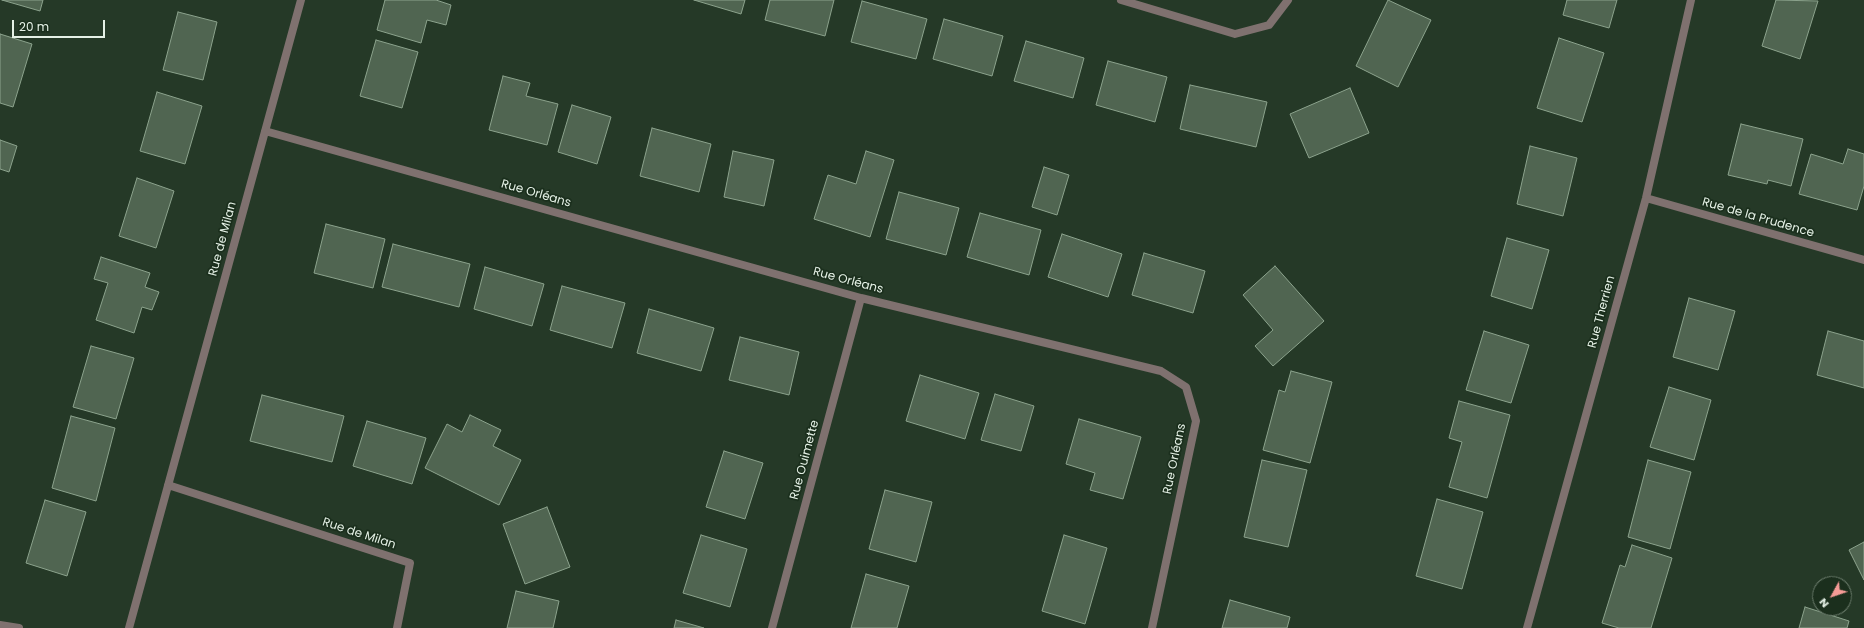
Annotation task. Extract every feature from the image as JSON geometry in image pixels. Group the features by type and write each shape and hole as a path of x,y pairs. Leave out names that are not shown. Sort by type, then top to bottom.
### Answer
{"street":[{"name":"Rue de Milan","path":"129,628 301,0"},
{"path":"1121,0 1235,34 1269,25 1288,0"},
{"name":"Rue Therrien","path":"1527,628 1646,198 1691,0"},
{"name":"Rue Orléans","path":"265,131 861,298 1161,371 1186,387 1196,421 1152,628"},
{"name":"Rue de la Prudence","path":"1646,198 1864,260"},
{"name":"Rue Ouimette","path":"772,628 861,298"},
{"name":"Rue de Milan","path":"168,485 410,563 397,628"},
{"path":"0,625 19,628"}],"building":[{"path":"2,0 43,0 40,11"},
{"path":"385,0 436,0 451,5 446,25 427,20 421,43 377,30"},
{"path":"694,0 745,0 741,14"},
{"path":"770,0 834,0 825,36 765,20"},
{"path":"1388,0 1431,20 1398,87 1356,66"},
{"path":"1567,0 1617,0 1609,28 1563,15"},
{"path":"1776,0 1818,1 1800,59 1762,46"},
{"path":"862,1 927,19 916,59 851,42"},
{"path":"178,12 217,22 203,80 163,70"},
{"path":"944,19 1003,36 992,76 933,59"},
{"path":"0,34 32,44 13,107 0,103"},
{"path":"1559,38 1604,53 1582,122 1537,108"},
{"path":"376,40 418,52 402,108 360,96"},
{"path":"1026,41 1084,58 1073,98 1014,81"},
{"path":"1108,61 1167,77 1155,122 1096,105"},
{"path":"503,76 530,83 526,96 558,104 547,145 489,130"},
{"path":"1190,85 1267,102 1256,147 1180,129"},
{"path":"1350,88 1369,133 1309,158 1290,114"},
{"path":"157,92 202,106 185,164 140,151"},
{"path":"572,105 611,117 597,164 558,152"},
{"path":"1741,124 1803,139 1791,186 1768,180 1767,184 1728,175"},
{"path":"652,128 711,144 699,192 640,176"},
{"path":"0,140 17,146 9,172 0,169"},
{"path":"1530,146 1577,158 1563,216 1517,204"},
{"path":"1848,149 1864,154 1864,186 1857,210 1799,194 1811,154 1843,164"},
{"path":"733,151 774,160 764,206 724,197"},
{"path":"866,151 894,160 870,237 814,219 828,175 856,184"},
{"path":"1044,167 1069,175 1057,215 1032,207"},
{"path":"137,178 174,191 156,248 119,236"},
{"path":"899,192 959,208 946,255 886,239"},
{"path":"980,213 1041,230 1029,275 967,257"},
{"path":"326,224 385,239 373,288 314,273"},
{"path":"1062,234 1122,254 1108,297 1048,277"},
{"path":"1507,238 1549,250 1532,309 1491,296"},
{"path":"393,244 470,264 459,307 382,287"},
{"path":"1144,253 1205,271 1193,313 1132,295"},
{"path":"101,257 150,273 145,287 159,292 152,310 142,307 134,333 96,320 108,283 94,279"},
{"path":"1275,266 1324,321 1273,366 1255,346 1273,330 1243,295"},
{"path":"485,267 544,284 532,326 474,309"},
{"path":"562,286 625,303 612,348 550,330"},
{"path":"1689,298 1735,311 1718,370 1673,357"},
{"path":"649,309 714,328 701,371 637,353"},
{"path":"1484,331 1529,345 1511,403 1466,390"},
{"path":"1828,331 1864,341 1864,388 1817,375"},
{"path":"740,337 799,352 789,395 729,380"},
{"path":"91,346 134,358 116,419 73,407"},
{"path":"1291,371 1332,382 1310,463 1263,450 1279,390 1285,392"},
{"path":"920,375 979,393 965,439 906,421"},
{"path":"1669,387 1711,400 1694,460 1650,447"},
{"path":"995,394 1034,406 1021,451 981,440"},
{"path":"262,395 344,416 332,462 250,441"},
{"path":"1459,401 1510,415 1487,498 1449,487 1462,442 1449,438"},
{"path":"470,415 501,430 493,446 521,460 499,505 425,468 447,424 462,432"},
{"path":"71,416 115,428 96,501 52,488"},
{"path":"1079,419 1141,437 1123,499 1090,490 1095,473 1066,464"},
{"path":"367,421 426,438 412,484 353,466"},
{"path":"724,451 763,463 745,519 706,507"},
{"path":"1262,460 1307,470 1288,547 1244,537"},
{"path":"1648,460 1691,472 1670,549 1628,537"},
{"path":"885,490 932,502 916,562 869,549"},
{"path":"1437,499 1483,512 1462,589 1416,576"},
{"path":"45,500 86,512 67,576 26,563"},
{"path":"547,507 570,567 525,584 503,524"},
{"path":"701,535 747,549 730,607 683,593"},
{"path":"1064,535 1107,548 1085,624 1042,611"},
{"path":"1864,542 1864,580 1849,550"},
{"path":"1632,545 1672,558 1651,628 1619,628 1602,623 1620,565 1625,567"},
{"path":"866,574 909,586 897,628 851,628"},
{"path":"516,591 559,601 553,628 507,628"},
{"path":"1230,600 1290,617 1287,628 1222,628"},
{"path":"1805,607 1812,609 1812,616 1833,616 1849,621 1847,628 1799,628"},
{"path":"676,620 704,628 674,628"}]}
